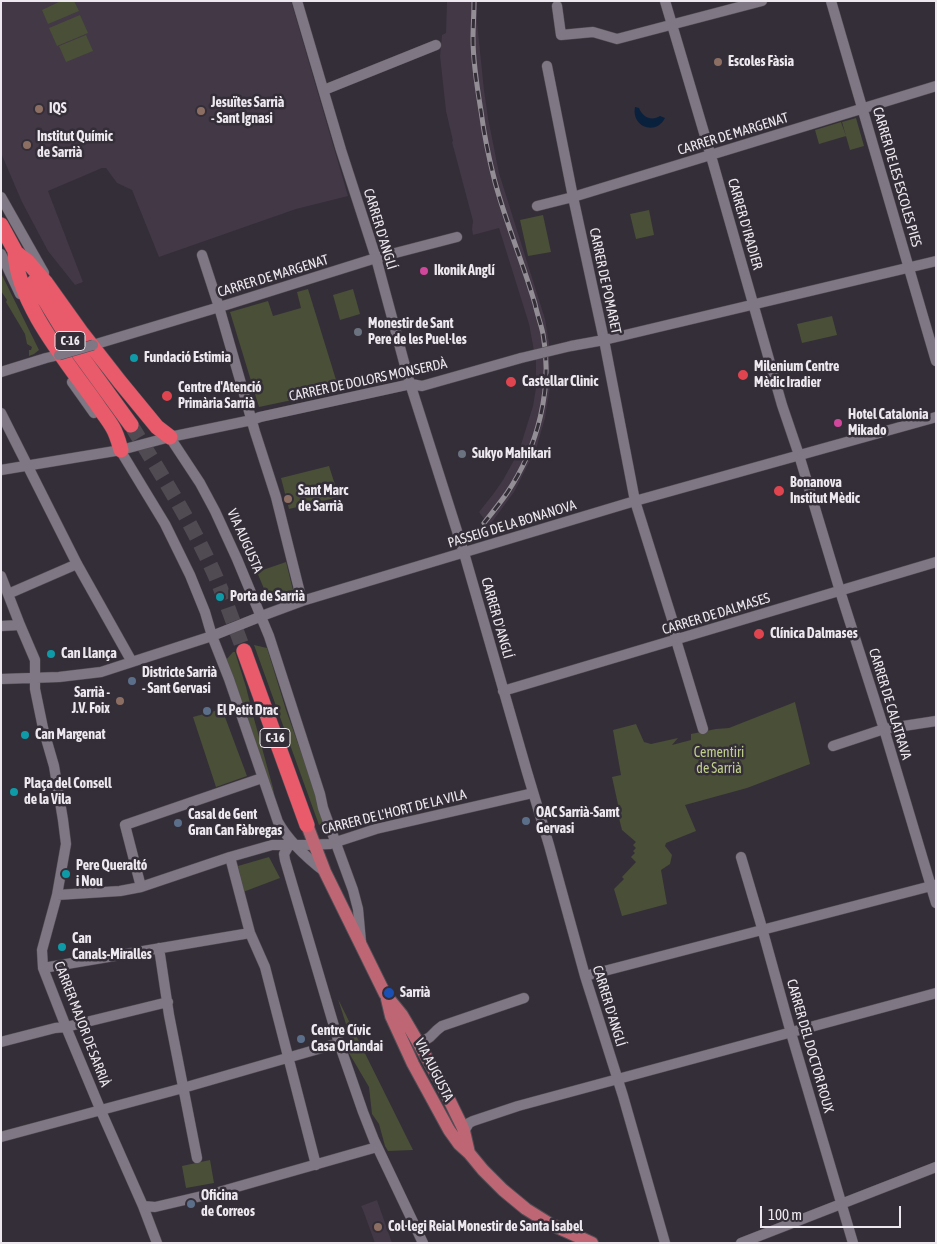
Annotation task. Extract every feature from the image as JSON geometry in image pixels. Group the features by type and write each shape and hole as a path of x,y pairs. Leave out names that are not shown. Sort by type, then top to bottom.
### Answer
{"highway":[{"name":"C-16","path":"1,225 8,253 131,425"},
{"path":"8,253 27,261 157,428 170,437"},
{"path":"8,253 16,264 20,282 31,306 46,331 114,429 122,450"},
{"name":"C-16","path":"244,651 307,825"}],"main road":[{"name":"VIA AUGUSTA","path":"307,825 325,872 385,994 391,1016 413,1064 449,1130 483,1170 526,1209 550,1224 588,1242"},
{"name":"VIA AUGUSTA","path":"385,994 402,1015 441,1083 464,1131 469,1153"}],"street":[{"name":"CARRER D'ANGLÍ","path":"297,1 341,150 376,258 411,384 464,553 585,976 618,1079 665,1243"},
{"name":"CARRER D'IRADIER","path":"665,1 782,405 799,455"},
{"path":"557,6 561,35 593,32 617,39 762,1"},
{"name":"CARRER DE LES ESCOLES PIES","path":"832,1 936,361"},
{"path":"324,90 436,46"},
{"name":"CARRER DE POMARET","path":"547,66 604,340 635,501"},
{"name":"CARRER DE MARGENAT","path":"537,206 711,156 936,86"},
{"name":"VIA AUGUSTA","path":"1,197 43,271 96,344 170,437 200,483 215,511 269,636 323,808 354,896 358,910 361,945"},
{"name":"CARRER DE MARGENAT","path":"57,356 376,258 457,237"},
{"name":"VIA AUGUSTA","path":"8,253 14,284 34,323 80,394 122,450 176,545 205,612 262,778 282,830 293,845 325,872"},
{"path":"202,255 276,498 302,601"},
{"name":"CARRER DE DOLORS MONSERDÀ","path":"122,450 170,437 411,384 422,386 521,358 936,262"},
{"path":"1,372 57,356"},
{"path":"1,413 77,564 132,662"},
{"name":"PASSEIG DE LA BONANOVA","path":"1,679 59,677 101,672 212,636 302,601 635,501 936,417"},
{"path":"1,470 122,450"},
{"name":"CARRER DE CALATRAVA","path":"799,455 933,886 936,903"},
{"path":"635,501 672,619 676,640 702,729"},
{"name":"CARRER DE DALMASES","path":"504,691 936,562"},
{"path":"8,594 77,564"},
{"name":"CARRER MAJOR DE SARRIÀ","path":"1,576 35,660 35,689 43,728 54,766 64,820 66,844 57,895 42,950 43,968 157,1243"},
{"path":"1,626 20,625"},
{"path":"833,746 884,729 936,721"},
{"path":"141,887 125,825 262,778"},
{"name":"CARRER DE L'HORT DE LA VILA","path":"57,895 120,891 141,887 272,845 314,845 336,842 376,829 533,793"},
{"path":"293,845 284,854 285,860 340,1043 377,1147 423,1243"},
{"path":"230,857 250,933 265,967 316,1164"},
{"name":"CARRER DEL DOCTOR ROUX","path":"741,857 853,1243"},
{"path":"585,976 933,886"},
{"path":"43,968 250,933"},
{"path":"159,948 196,1158"},
{"path":"459,1144 469,1123 518,1106 936,993"},
{"name":"VIA AUGUSTA","path":"419,1044 430,1037 439,1027 524,998"},
{"path":"2,1040 66,1027 168,1002"},
{"path":"1,1137 101,1111 340,1043"},
{"path":"143,1206 155,1207 219,1192 377,1147"},
{"path":"741,1243 936,1167"}],"shaded area":[{"name":"Jesuïtes Sarrià - Sant Ignasi","path":"1,1 291,1 348,196 296,209 159,257 132,190 117,183 106,168 102,168 48,191 83,282 75,285 48,251 22,202 1,153"},
{"path":"447,1 477,1 477,22 484,90 499,173 545,319 549,343 550,387 545,418 536,449 514,492 489,526 479,512 503,480 519,451 533,406 536,388 536,362 529,324 499,228 473,235 473,221 452,142 446,111 440,56 442,35 446,33"},
{"name":"Col·legi Reial Monestir de Santa Isabel","path":"377,1200 392,1243 375,1243 361,1206"}],"green space":[{"path":"61,1 74,1 79,11 48,24 42,10"},
{"path":"80,15 88,33 57,46 49,28"},
{"path":"86,35 93,51 66,62 59,46"},
{"path":"856,118 864,146 850,150 842,122"},
{"path":"841,122 846,136 819,144 815,130"},
{"path":"649,210 654,235 636,239 630,214"},
{"path":"543,215 551,252 528,256 520,220"},
{"path":"1,273 39,350 29,356 29,350 32,347 27,344 25,334 1,291"},
{"path":"308,289 337,383 333,385 335,391 259,407 230,312 268,301 273,316 301,308 297,292"},
{"path":"353,289 360,314 340,320 333,295"},
{"path":"832,316 837,335 802,343 797,324"},
{"path":"329,466 339,497 289,509 281,478"},
{"path":"286,562 293,590 267,596 257,572"},
{"path":"254,645 267,648 286,710 326,822 319,825"},
{"path":"235,652 246,687 273,788 276,807 226,660"},
{"name":"Cementiri de Sarrià","path":"795,702 810,764 747,788 685,805 696,831 666,843 665,846 672,855 670,864 661,870 667,904 622,916 614,889 636,862 631,857 635,853 633,851 636,848 633,845 636,842 622,830 618,814 619,809 612,777 621,775 613,730 636,724 644,742 651,744 678,738 672,745 691,740 691,734 729,728"},
{"path":"222,709 247,776 216,787 193,717"},
{"path":"269,857 280,878 243,892 238,866"},
{"path":"338,999 413,1150 388,1151 385,1146 379,1124 372,1114 369,1087 349,1053 352,1043"},
{"path":"210,1160 214,1183 186,1188 182,1166"}],"water":[{"path":"635,107 639,108 648,118 660,116 665,118 656,127 645,127 637,120"}],"tunnel":[{"path":"131,425 199,541 217,581 244,651"}],"railway":[{"path":"474,1 474,66 487,146 499,197 535,304 546,354 544,396 535,437 518,475 484,523"}],"place":[{"name":"Escoles Fàsia","path":"718,62"},
{"name":"IQS","path":"39,109"},
{"name":"Jesuïtes Sarrià - Sant Ignasi","path":"201,111"},
{"name":"Institut Químic de Sarrià","path":"27,145"},
{"name":"Ikonik Anglí","path":"424,271"},
{"name":"Monestir de Sant Pere de les Puel·les","path":"358,332"},
{"name":"Fundació Estimia","path":"134,358"},
{"name":"Milenium Centre Mèdic Iradier","path":"743,375"},
{"name":"Castellar Clinic","path":"511,382"},
{"name":"Centre d'Atenció Primària Sarrià","path":"167,396"},
{"name":"Hotel Catalonia Mikado","path":"838,423"},
{"name":"Sukyo Mahikari","path":"462,454"},
{"name":"Bonanova Institut Mèdic","path":"779,491"},
{"name":"Sant Marc de Sarrià","path":"288,499"},
{"name":"Porta de Sarrià","path":"220,597"},
{"name":"Clínica Dalmases","path":"759,634"},
{"name":"Can Llança","path":"51,654"},
{"name":"Districte Sarrià - Sant Gervasi","path":"132,681"},
{"name":"Sarrià - J.V. Foix","path":"120,701"},
{"name":"El Petit Drac","path":"207,711"},
{"name":"Can Margenat","path":"25,735"},
{"name":"Plaça del Consell de la Vila","path":"14,792"},
{"name":"OAC Sarrià-Samt Gervasi","path":"526,821"},
{"name":"Casal de Gent Gran Can Fàbregas","path":"178,823"},
{"name":"Pere Queraltó i Nou","path":"66,874"},
{"name":"Can Canals-Miralles","path":"62,947"},
{"name":"Sarrià","path":"389,993"},
{"name":"Centre Cívic Casa Orlandai","path":"301,1039"},
{"name":"Oficina de Correos","path":"191,1204"},
{"name":"Col·legi Reial Monestir de Santa Isabel","path":"378,1227"}]}
